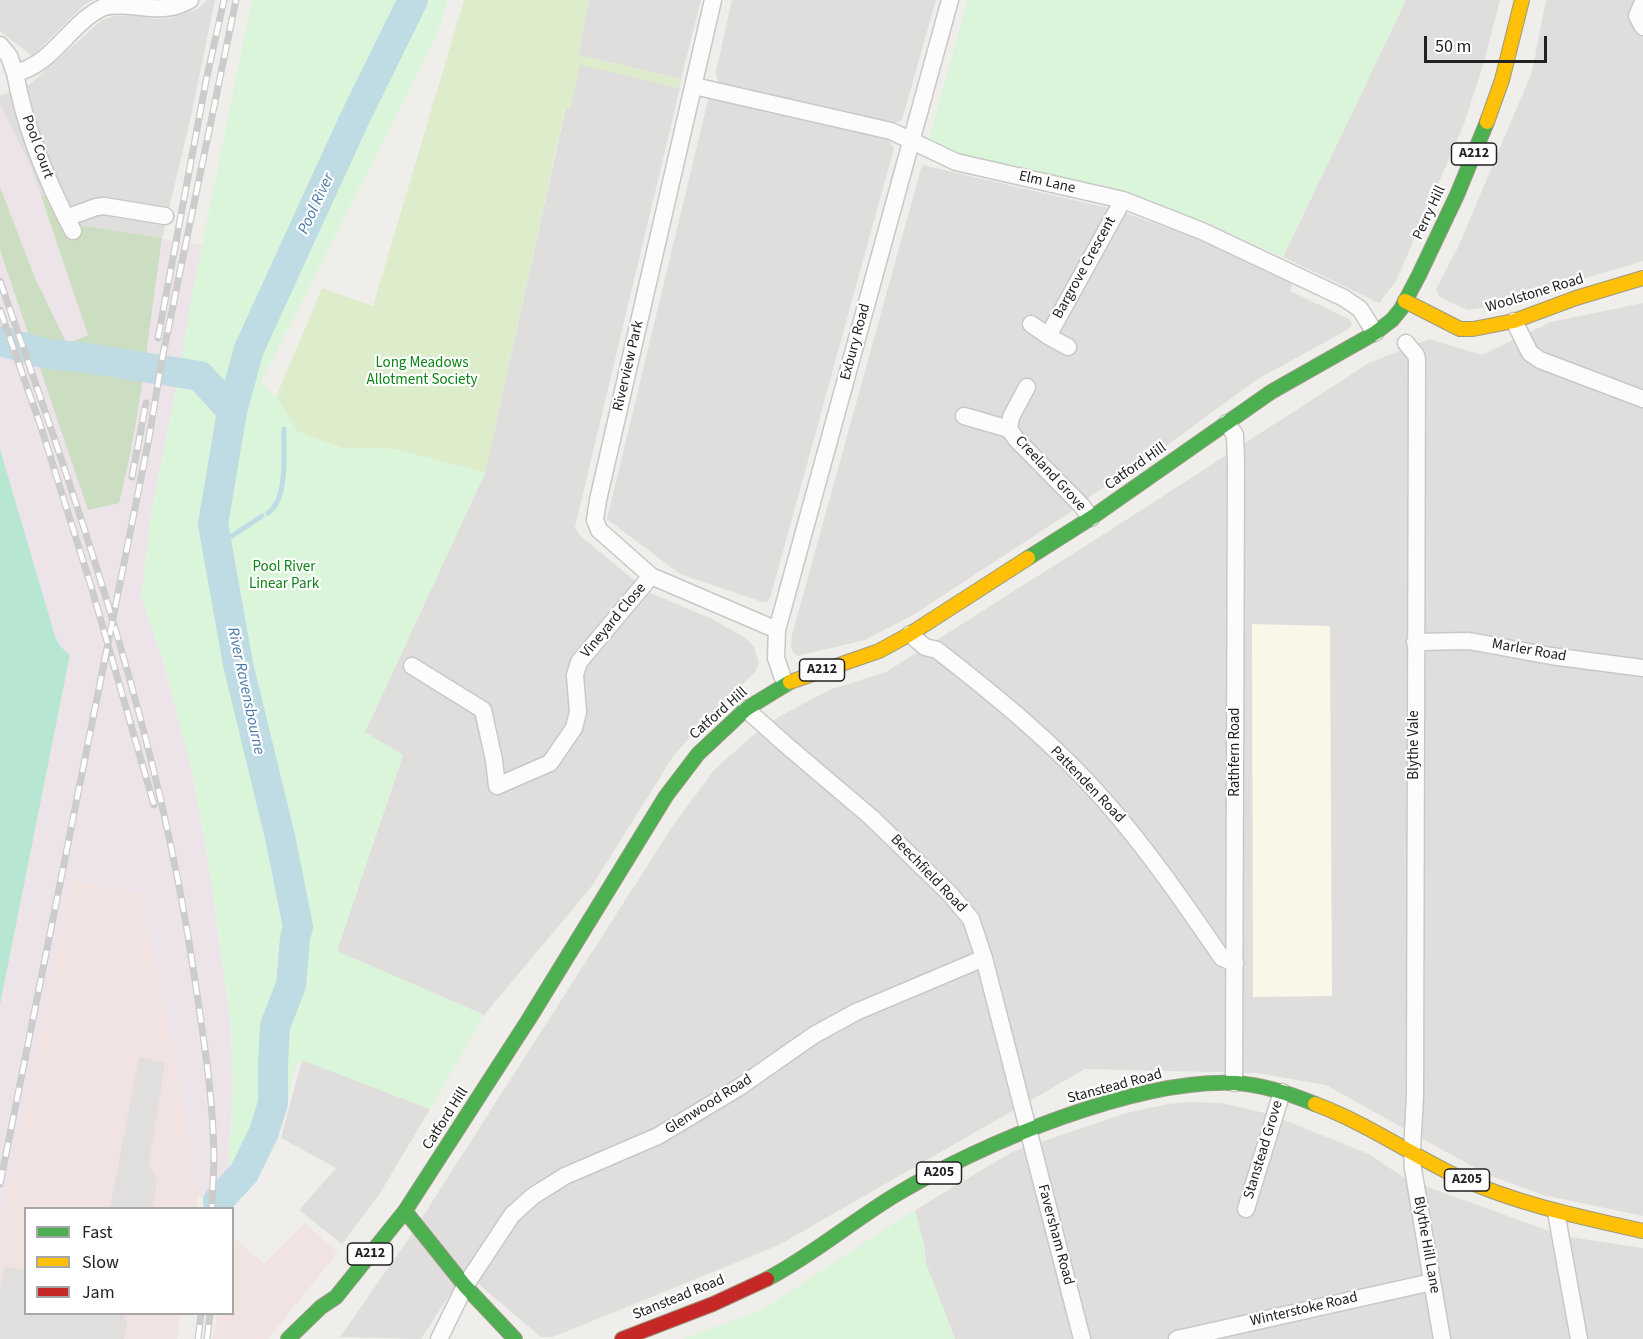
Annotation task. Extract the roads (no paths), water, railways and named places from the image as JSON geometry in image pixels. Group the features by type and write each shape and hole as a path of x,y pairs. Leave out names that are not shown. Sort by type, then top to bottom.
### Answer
{"main road":[{"name":"Perry Hill","path":"1405,301 1457,195 1481,139 1502,80 1522,0"},
{"name":"Woolstone Road","path":"1405,301 1460,329 1470,330 1514,321 1643,278"},
{"name":"Catford Hill","path":"288,1339 321,1307 336,1298 405,1211 517,1039 666,796 698,754 746,709 785,684 879,651 910,634 1091,518 1271,392 1375,333 1392,320 1405,301"},
{"name":"Stanstead Road","path":"622,1339 713,1305 799,1261 909,1187 1028,1130 1116,1101 1165,1089 1234,1083 1282,1092 1338,1113 1458,1176 1507,1196 1556,1212 1643,1231"},
{"path":"405,1211 465,1286 515,1339"},
{"name":"Catford Hill","path":"328,1320 333,1313 336,1298"}],"street":[{"path":"15,73 38,64 100,9 119,3 167,8 182,5 190,0"},
{"name":"Riverview Park","path":"713,0 595,512 599,530 651,576 777,630"},
{"name":"Exbury Road","path":"785,684 776,658 777,630 950,0"},
{"path":"1643,2 1637,16 1643,27"},
{"name":"Pool Court","path":"0,45 9,56 27,122 49,181 69,225 96,207 104,206 165,216"},
{"name":"Elm Lane","path":"694,86 891,131 956,162 1123,200 1202,231 1344,298 1360,309 1375,333"},
{"name":"Bargrove Crescent","path":"1048,336 1123,200"},
{"path":"1514,321 1530,353 1540,360 1643,399"},
{"name":"Bargrove Crescent","path":"1030,324 1068,347"},
{"name":"Blythe Vale","path":"1406,343 1416,355 1417,360 1415,1096 1412,1150"},
{"name":"Creeland Grove","path":"1009,429 1011,417 1028,387"},
{"name":"Creeland Grove","path":"964,416 1009,429 1091,518"},
{"name":"Rathfern Road","path":"1227,423 1235,435 1236,462 1234,1083"},
{"name":"Vineyard Close","path":"412,666 483,710 495,760 497,786 550,763 574,728 578,712 575,675 579,662 651,576"},
{"name":"Pattenden Road","path":"910,634 925,647 937,650 1004,702 1103,799 1147,851 1222,958 1235,963"},
{"name":"Marler Road","path":"1415,642 1469,641 1561,658 1643,668"},
{"name":"Beechfield Road","path":"746,709 872,818 950,894 972,919 1028,1130"},
{"name":"Glenwood Road","path":"439,1339 465,1286 512,1215 533,1196 565,1176 658,1136 738,1088 814,1035 856,1012 984,958"},
{"name":"Stanstead Grove","path":"1246,1209 1282,1092"},
{"name":"Faversham Road","path":"1028,1130 1082,1339"},
{"name":"Blythe Hill Lane","path":"1412,1150 1442,1339"},
{"path":"1556,1212 1579,1339"},
{"name":"Winterstoke Road","path":"1177,1339 1432,1282"}],"waterway":[{"name":"Pool River","path":"232,411 249,349 353,122 413,0"},
{"name":"River Ravensbourne","path":"0,341 47,354 200,376 232,411 213,524 238,664 281,841 298,927 291,985 275,1026 273,1103 264,1132 244,1173 218,1201"},
{"path":"268,513 275,506 282,486 284,429"},
{"path":"217,546 262,516"}],"railway":[{"path":"158,338 206,81 224,0"},
{"path":"0,1184 149,438 162,359 236,0"},
{"path":"0,281 59,451 114,623 160,797 179,885 207,1065 213,1133 212,1207"},
{"path":"0,310 41,427 91,586 154,805"},
{"path":"132,477 146,403"},
{"path":"198,1339 201,1315"},
{"path":"207,1339 210,1315"}],"park label":[{"name":"Long Meadows Allotment Society","path":"422,372"},
{"name":"Pool River Linear Park","path":"284,576"}]}
